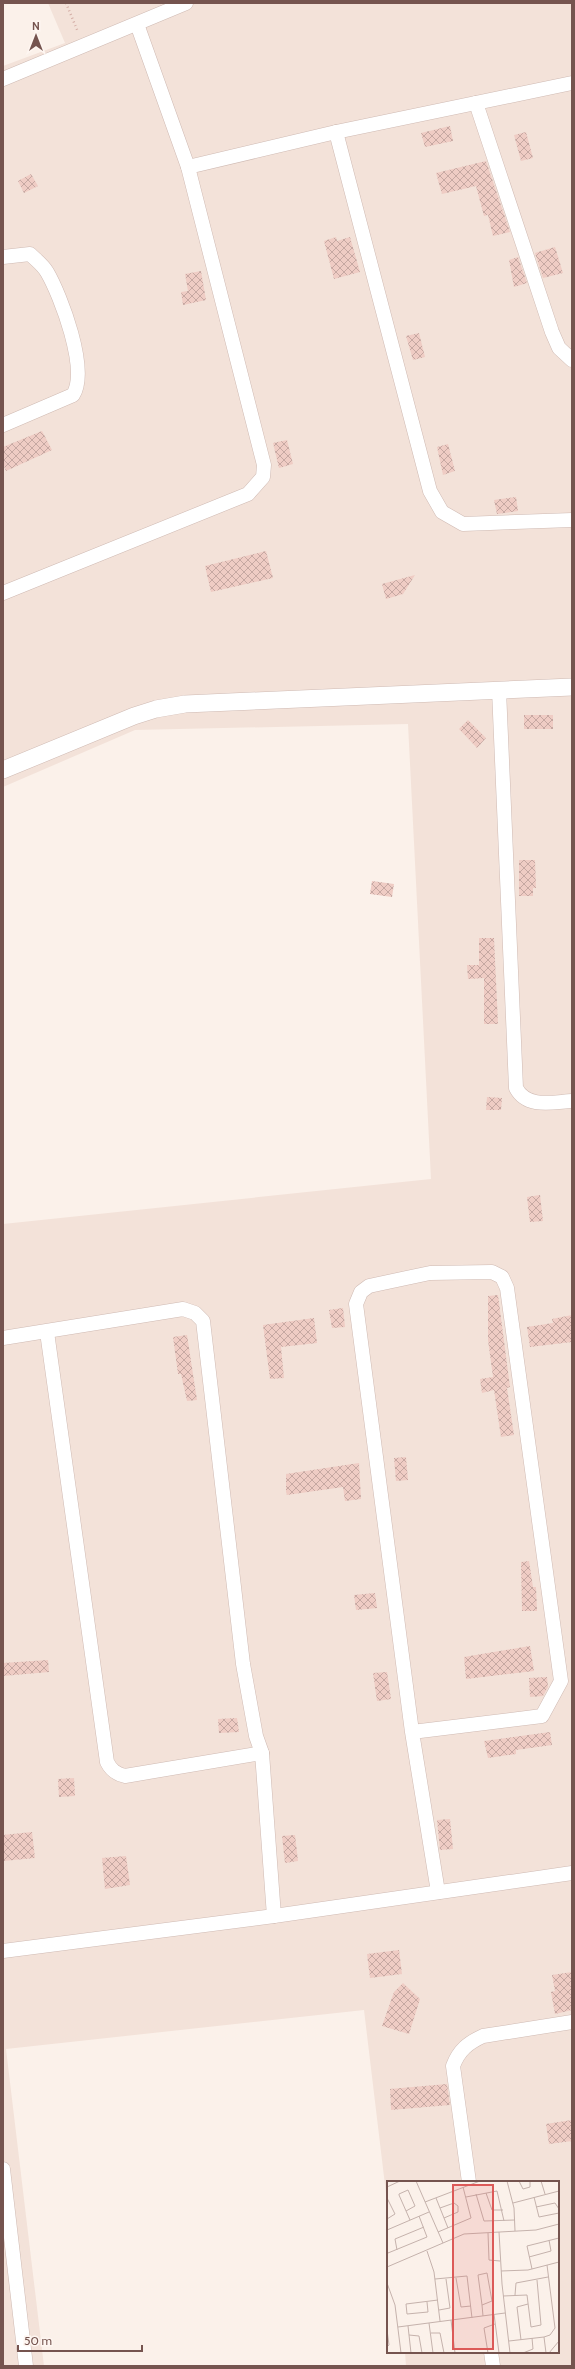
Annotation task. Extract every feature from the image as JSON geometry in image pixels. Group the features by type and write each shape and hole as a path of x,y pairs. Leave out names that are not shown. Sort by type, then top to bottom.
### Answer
{"street":[{"path":"3,79 186,3"},
{"path":"3,593 248,494 262,477 264,465 188,167 137,24"},
{"path":"188,167 336,132 572,83"},
{"path":"476,103 552,332 559,348 572,360"},
{"path":"336,132 430,491 442,512 463,524 572,520"},
{"path":"3,257 30,254 47,272 73,335 77,374 76,390 73,396 3,424"},
{"path":"3,770 115,723 156,709 170,707 572,687"},
{"path":"499,690 516,1088 519,1094 534,1102 572,1101"},
{"path":"412,1732 542,1716 562,1681 507,1288 502,1277 492,1272 430,1273 369,1286 361,1292 356,1304 412,1732 438,1892"},
{"path":"3,1338 47,1332 118,1318 183,1309 195,1313 203,1321 243,1664 256,1736 262,1753 274,1916"},
{"path":"47,1332 107,1762 110,1768 116,1774 125,1776 262,1753"},
{"path":"3,1951 274,1916 572,1873"},
{"path":"468,2181 453,2066 458,2054 472,2041 483,2036 572,2022"},
{"path":"3,2169 26,2366"},
{"path":"491,2353 493,2366"}],"shaded area":[{"path":"48,3 572,3 572,2366 406,2366 405,2353 559,2353 559,2181 387,2181 387,2202 364,2010 6,2049 44,2366 3,2366 3,1224 431,1179 408,724 135,730 3,787 3,66 65,43"}],"building":[{"path":"450,126 453,141 425,147 421,133"},
{"path":"526,132 533,158 521,161 514,135"},
{"path":"486,161 510,232 493,236 488,215 484,216 476,186 442,194 436,173"},
{"path":"31,174 38,186 24,193 18,181"},
{"path":"336,237 337,241 350,237 360,272 334,279 324,241"},
{"path":"555,247 563,273 543,278 535,253"},
{"path":"518,257 527,283 514,287 509,260"},
{"path":"201,271 206,300 183,305 181,292 188,291 185,274"},
{"path":"419,333 425,357 413,360 406,336"},
{"path":"42,431 52,450 6,471 3,464 3,447"},
{"path":"287,440 293,464 279,468 273,443"},
{"path":"448,444 455,471 443,475 437,447"},
{"path":"516,497 518,511 497,514 494,500"},
{"path":"266,551 273,578 211,592 205,566"},
{"path":"415,575 403,594 386,599 382,584"},
{"path":"524,715 553,715 553,729 524,729"},
{"path":"468,720 486,738 477,748 459,729"},
{"path":"519,860 535,860 536,888 533,888 533,896 519,896"},
{"path":"372,881 394,884 392,897 370,894"},
{"path":"479,938 494,938 498,1024 484,1024 484,978 468,979 467,965 479,965"},
{"path":"487,1097 502,1098 501,1110 486,1110"},
{"path":"540,1195 543,1221 530,1222 527,1197"},
{"path":"498,1295 510,1387 507,1388 514,1435 501,1437 494,1390 482,1393 480,1379 493,1377 488,1340 488,1296"},
{"path":"343,1308 345,1327 332,1328 329,1310"},
{"path":"572,1315 572,1342 530,1347 527,1327 553,1323 552,1319"},
{"path":"314,1318 317,1343 281,1347 284,1378 270,1379 263,1325"},
{"path":"187,1335 197,1400 187,1401 181,1374 178,1374 173,1337"},
{"path":"406,1457 408,1480 396,1481 394,1458"},
{"path":"359,1463 361,1499 345,1501 343,1487 287,1495 286,1474"},
{"path":"529,1561 533,1587 536,1587 537,1611 522,1611 521,1562"},
{"path":"375,1593 377,1608 356,1610 354,1595"},
{"path":"530,1646 534,1671 466,1679 464,1657"},
{"path":"48,1660 49,1672 3,1676 3,1663"},
{"path":"387,1672 391,1699 377,1701 373,1673"},
{"path":"547,1677 548,1687 543,1696 530,1697 529,1678"},
{"path":"237,1718 239,1732 219,1733 218,1719"},
{"path":"550,1732 552,1745 516,1750 516,1754 488,1758 484,1741"},
{"path":"74,1778 75,1796 59,1797 58,1779"},
{"path":"450,1819 453,1849 440,1850 437,1820"},
{"path":"32,1832 35,1858 3,1861 3,1835"},
{"path":"295,1835 298,1861 285,1863 282,1836"},
{"path":"126,1856 130,1885 105,1889 102,1858"},
{"path":"399,1950 402,1974 370,1978 367,1954"},
{"path":"572,1972 572,2010 555,2014 551,1992 555,1991 552,1975"},
{"path":"403,1983 420,1999 409,2034 382,2026 394,1992"},
{"path":"447,2084 450,2105 391,2110 390,2089"},
{"path":"572,2120 572,2141 549,2144 546,2124"}]}
